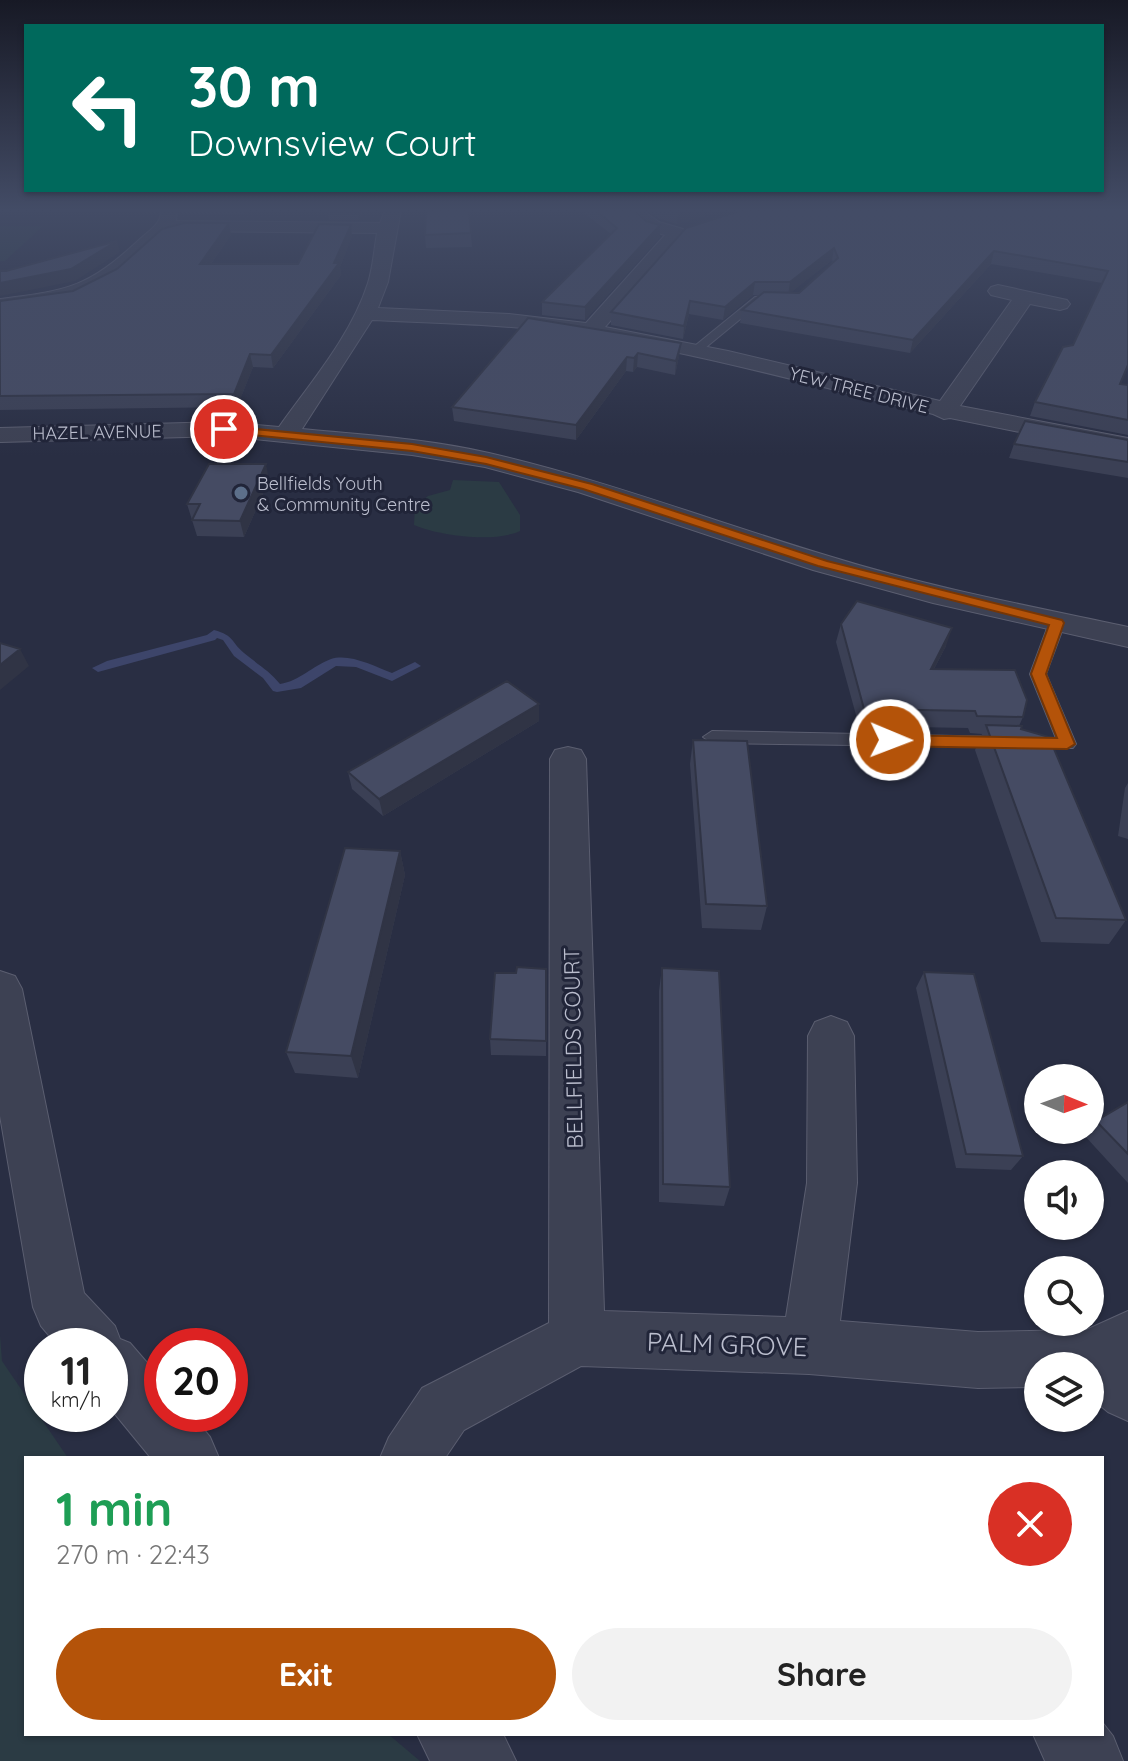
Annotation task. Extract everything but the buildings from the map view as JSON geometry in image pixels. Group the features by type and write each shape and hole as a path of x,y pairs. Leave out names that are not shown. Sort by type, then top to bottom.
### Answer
{"street":[{"path":"0,305 69,296 77,292"},
{"path":"286,435 365,314 374,292"},
{"path":"591,330 626,292"},
{"path":"1002,292 1060,304"},
{"path":"944,412 1024,298"},
{"name":"YEW TREE DRIVE","path":"365,314 467,318 591,330 695,351 944,412 1128,446"},
{"name":"HAZEL AVENUE","path":"0,435 224,429 412,447 486,460 587,486 823,564 1057,623 1128,637"},
{"name":"BELLFIELDS COURT","path":"568,759 577,1338"},
{"path":"0,989 60,1307 79,1328"},
{"path":"809,1346 832,1183 831,1036"},
{"name":"PALM GROVE","path":"411,1456 443,1409 577,1338 809,1346 978,1360 1115,1363"},
{"path":"128,1385 187,1456"},
{"path":"454,1736 481,1761"},
{"path":"1069,1736 1088,1761"}],"lane":[{"path":"695,351 759,299 775,300"},
{"path":"712,737 1067,744 1038,674 1057,623"}],"shaded area":[{"path":"453,480 499,482 520,515 520,531 496,537 467,537 414,525 415,506 428,496 450,490"},
{"path":"0,1335 2,1361 24,1393 24,1432 50,1432 67,1456 24,1456 24,1736 390,1736 420,1761 0,1761"}],"waterway":[{"path":"98,668 211,638 214,633 227,638 238,654 267,675 277,688 297,685 334,662 358,664 392,677 415,666"}],"place":[{"name":"Bellfields Youth & Community Centre","path":"241,493"}],"route":[{"path":"224,429 412,447 486,460 587,486 823,564 1057,623 1038,674 1067,744 890,740"}]}
